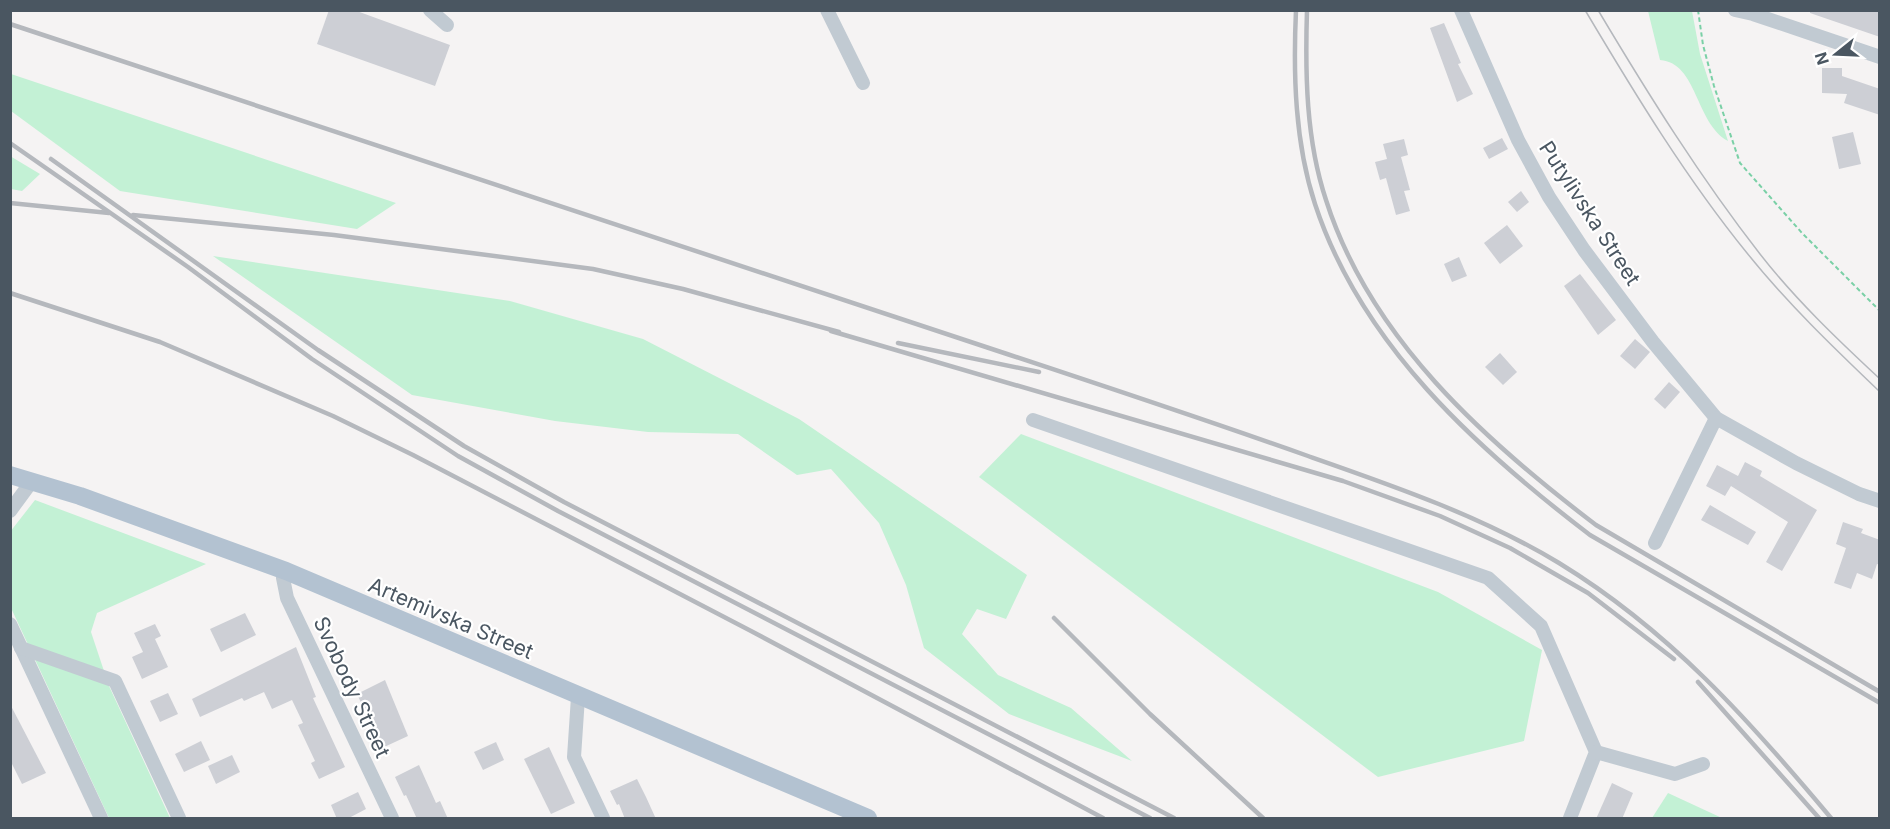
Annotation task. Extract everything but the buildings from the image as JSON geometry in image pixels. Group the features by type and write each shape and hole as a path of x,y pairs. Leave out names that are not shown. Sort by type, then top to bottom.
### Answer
{"main road":[{"name":"Artemivska Street","path":"10,475 286,571 868,819"}],"street":[{"path":"430,10 447,25"},
{"path":"827,10 863,83"},
{"name":"Putylivska Street","path":"1461,10 1518,140 1549,196 1584,250 1653,342 1716,418 1806,468 1859,494 1880,501"},
{"path":"1735,10 1880,57"},
{"path":"1655,543 1716,418"},
{"path":"1034,420 1488,578 1541,627 1596,752 1570,819"},
{"path":"10,511 32,481"},
{"name":"Svobody Street","path":"286,571 283,578 287,598 392,819"},
{"path":"10,624 101,819"},
{"path":"21,648 115,681 179,819"},
{"path":"578,696 574,757 603,819"},
{"path":"1596,752 1675,774 1703,764"}],"path":[{"path":"1698,10 1703,45 1714,86 1740,163 1802,233 1880,311"}],"green space":[{"path":"1648,11 1692,11 1700,54 1728,141 1709,121 1690,82 1682,71 1660,60"},
{"path":"11,74 396,203 357,229 120,191 11,111"},
{"path":"10,156 40,174 22,191 11,189"},
{"path":"213,256 510,301 643,339 799,419 1027,575 1006,619 977,609 962,634 998,675 1071,708 1132,761 1009,714 924,648 906,585 879,523 831,469 797,475 738,434 648,432 555,421 412,395"},
{"path":"1021,434 1438,592 1542,650 1524,741 1378,777 979,477"},
{"path":"35,500 206,564 97,613 91,632 109,686 170,818 109,818 11,608 10,532"},
{"path":"1668,793 1722,818 1652,818"}],"tram line":[{"path":"1585,10 1662,135 1703,195 1762,272 1828,342 1880,392"},
{"path":"1598,10 1675,135 1760,254 1802,303 1880,379"}],"railway":[{"path":"1296,10 1295,84 1299,133 1315,204 1335,255 1361,303 1392,347 1427,389 1505,466 1590,535 1880,703"},
{"path":"1307,10 1308,106 1319,177 1346,250 1371,297 1401,341 1473,421 1513,458 1596,525 1880,692"},
{"path":"10,24 1155,403 1373,479 1468,516 1559,563 1599,589 1637,618 1706,679 1770,746 1831,818"},
{"path":"10,143 188,267 312,359 458,456 558,511 1150,818"},
{"path":"51,159 318,350 464,446 564,502 1174,818"},
{"path":"10,203 109,213"},
{"path":"133,215 334,235 593,269 683,289 839,332"},
{"path":"10,293 160,342 333,416 413,455 751,631 1103,818"},
{"path":"831,331 1343,481 1440,516 1510,548 1588,593 1674,659"},
{"path":"898,343 1039,372"},
{"path":"1054,618 1150,714 1263,818"},
{"path":"1698,682 1819,818"}]}
